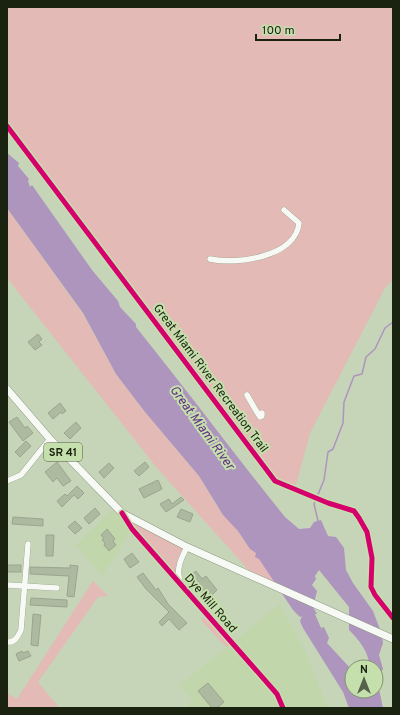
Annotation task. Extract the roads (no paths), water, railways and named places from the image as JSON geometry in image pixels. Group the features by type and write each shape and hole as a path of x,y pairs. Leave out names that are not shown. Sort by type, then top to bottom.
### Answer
{"main road":[{"name":"SR 41","path":"7,389 50,439 122,513 187,547 393,639"}],"street":[{"path":"210,259 229,262 246,260 273,251 289,243 296,236 299,223 284,210"},
{"path":"247,395 258,414"},
{"path":"7,481 21,475 50,439"},
{"name":"Dye Mill Road","path":"122,513 132,529 181,583 276,694 283,708"},
{"path":"7,642 11,643 18,638 21,630 28,544"},
{"name":"Dye Mill Road","path":"181,583 178,573 179,564 187,547"},
{"path":"7,585 57,588"}],"water":[{"name":"Great Miami River","path":"7,153 19,163 18,166 29,179 28,181 30,187 32,185 92,270 118,301 120,307 136,324 136,327 285,517 299,529 310,528 314,522 321,520 328,536 336,537 344,548 346,570 353,583 373,611 381,632 383,643 379,655 380,659 368,659 363,647 349,630 349,607 319,570 312,585 317,591 313,607 317,614 315,614 321,628 324,627 329,638 327,643 344,661 344,695 303,628 300,621 302,616 300,617 293,610 259,559 255,557 256,553 250,549 238,531 223,515 199,476 145,412 116,374 83,313 7,208"},
{"path":"346,699 381,699 383,708 349,708"}],"waterway":[{"path":"318,521 314,504 324,480 328,452 333,449 343,423 344,402 354,376 362,374 366,357 375,349 385,328 393,322"}]}
